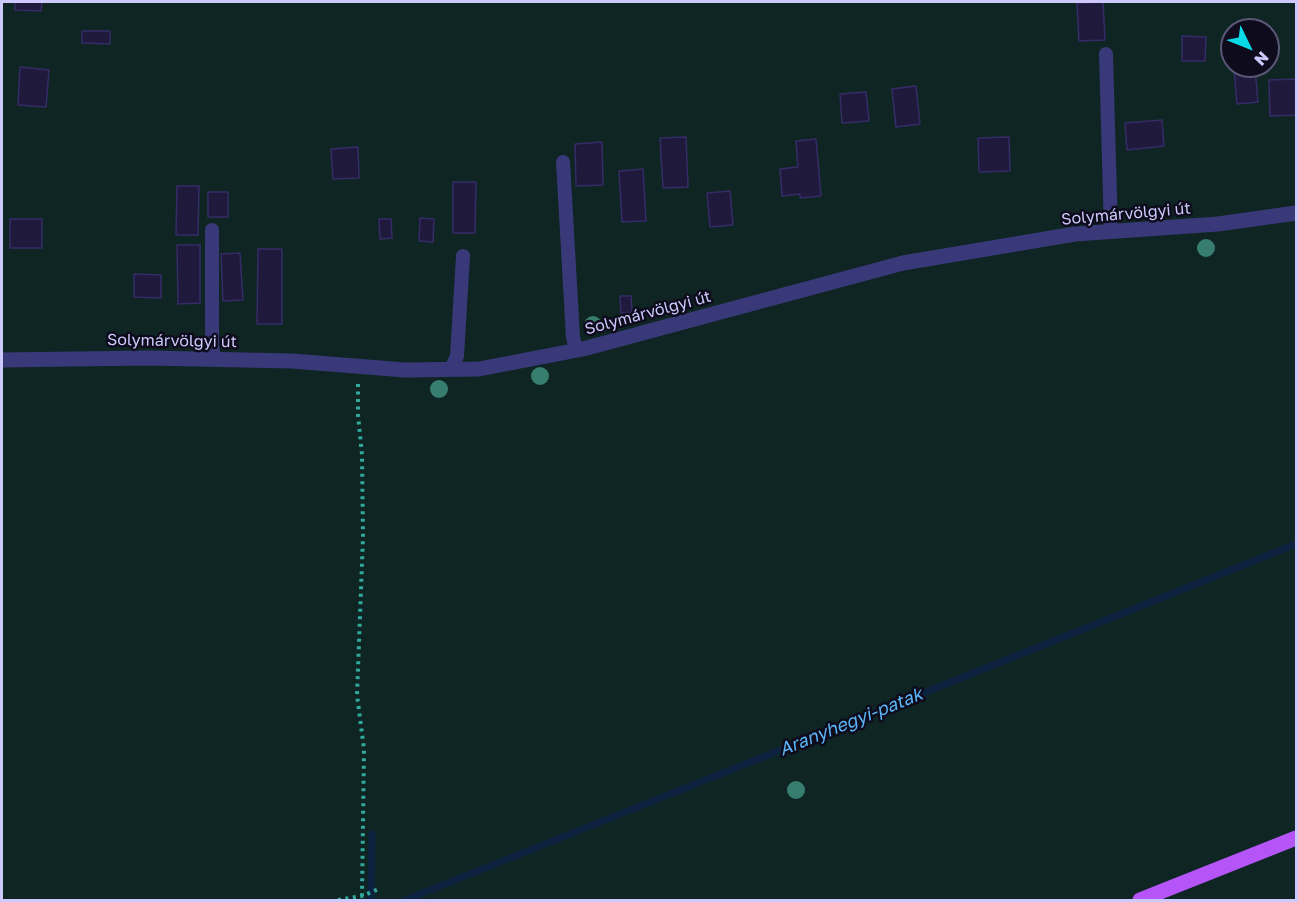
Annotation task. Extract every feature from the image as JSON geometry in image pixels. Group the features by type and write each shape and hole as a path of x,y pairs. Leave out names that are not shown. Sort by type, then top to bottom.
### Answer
{"main road":[{"path":"1140,900 1296,838"}],"street":[{"name":"Solymárvölgyi út","path":"2,360 214,359 292,361 405,370 479,369 576,350 903,262 1076,234 1218,224 1296,213"}],"lane":[{"path":"1106,54 1111,232"},
{"path":"563,162 573,337 576,350"},
{"path":"212,230 214,359"},
{"path":"451,369 458,356 463,256"}],"path":[{"path":"358,366 363,537 357,695 364,749 363,896"},
{"path":"339,900 363,896 381,888"}],"green space":[{"path":"2,2 1296,2 1296,900 2,900"}],"building":[{"path":"15,2 42,2 41,11 15,10"},
{"path":"1103,2 1105,40 1079,41 1077,3"},
{"path":"82,31 110,31 110,44 82,43"},
{"path":"1182,36 1206,37 1205,61 1182,61"},
{"path":"20,67 49,70 46,107 18,105"},
{"path":"1235,78 1256,78 1258,102 1237,104"},
{"path":"1296,79 1296,115 1270,116 1269,80"},
{"path":"916,86 920,124 896,127 892,89"},
{"path":"866,92 869,121 842,123 840,94"},
{"path":"1162,120 1164,146 1127,150 1125,123"},
{"path":"686,137 688,187 663,188 660,138"},
{"path":"1009,137 1010,171 979,172 978,138"},
{"path":"816,139 821,196 800,198 800,194 782,196 780,169 798,167 796,141"},
{"path":"602,142 603,185 576,186 575,144"},
{"path":"358,147 359,178 333,179 331,149"},
{"path":"643,169 646,221 622,222 619,171"},
{"path":"453,182 476,182 475,233 453,233"},
{"path":"177,186 199,186 198,235 176,235"},
{"path":"730,191 733,225 710,227 707,193"},
{"path":"208,192 228,192 228,217 208,217"},
{"path":"420,218 434,219 433,242 419,241"},
{"path":"10,219 42,219 42,248 10,248"},
{"path":"379,219 391,219 392,238 380,239"},
{"path":"177,245 200,245 200,303 178,304"},
{"path":"258,249 282,249 282,324 257,324"},
{"path":"240,253 243,300 223,301 221,254"},
{"path":"134,274 161,275 161,298 134,297"},
{"path":"620,296 631,296 632,312 621,313"}],"waterway":[{"name":"Aranyhegyi-patak","path":"405,900 1296,544"},
{"path":"371,900 372,834"}]}
